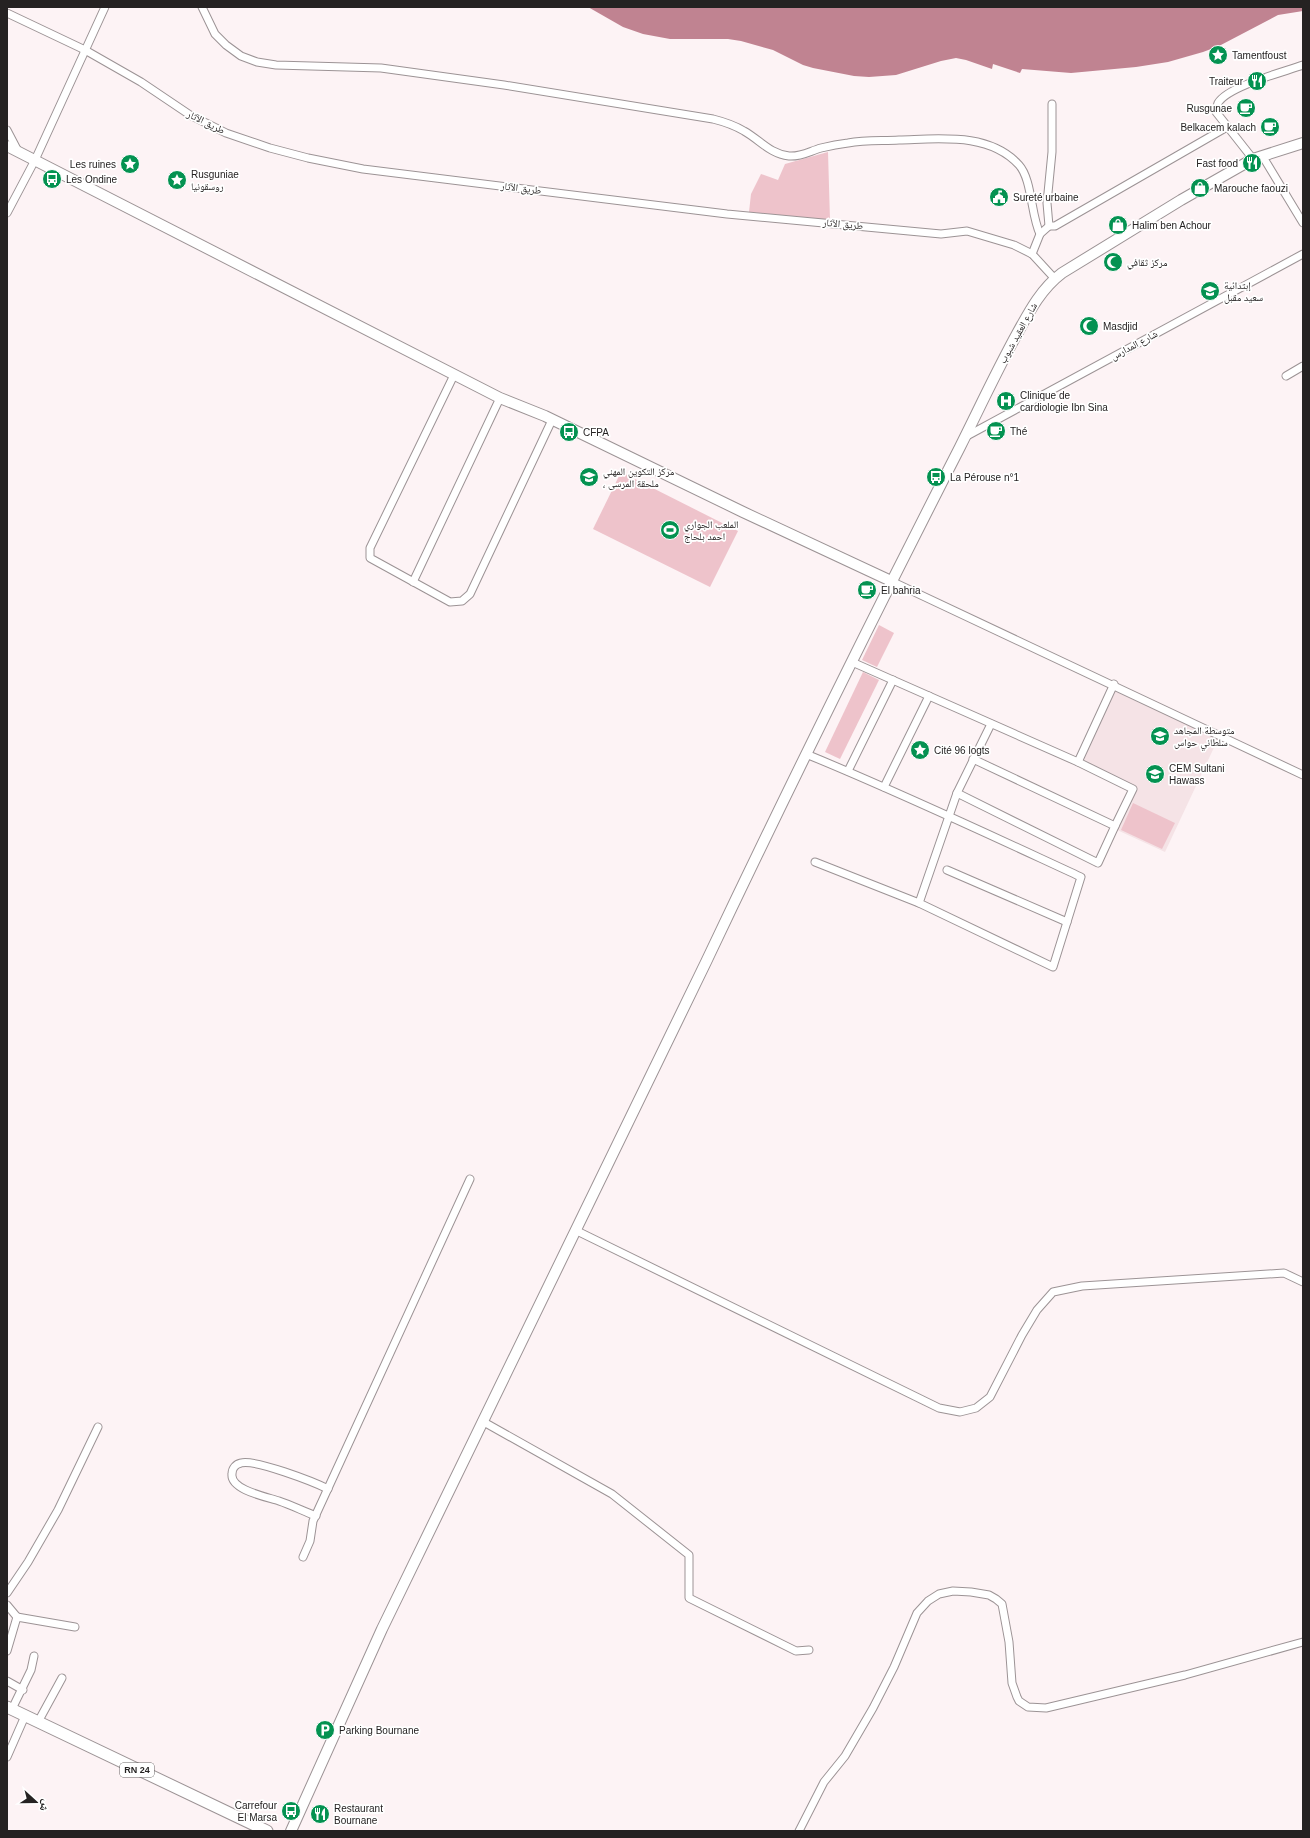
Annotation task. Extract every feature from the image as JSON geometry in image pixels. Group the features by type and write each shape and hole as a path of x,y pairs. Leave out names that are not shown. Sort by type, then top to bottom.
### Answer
{"main road":[{"name":"شارع العقيد شبوب","path":"291,1831 382,1629 700,976 806,754 891,581 1008,351 1036,300 1055,278 1093,253 1252,159 1303,144"},
{"path":"7,146 500,398 552,420 891,581"},
{"name":"RN 24","path":"9,1708 267,1831"}],"street":[{"path":"7,214 35,160 106,7"},
{"path":"202,7 215,34 240,56 257,62 276,65 381,68 713,119 730,123 745,132 765,148 790,156 805,155 819,148 874,140 945,138 978,142 1006,154 1020,166 1026,180 1035,224 1040,234"},
{"name":"طريق الآثار","path":"7,13 85,50 141,82 190,116 226,133 270,148 308,158 363,169 727,214 941,234 967,231 1014,245 1032,254 1055,278"},
{"path":"1252,159 1216,112 1219,102 1246,84 1303,65"},
{"path":"1049,226 1047,203 1052,152 1052,104"},
{"path":"1035,224 1055,226 1227,127"},
{"path":"7,130 18,151"},
{"path":"1263,157 1303,223"},
{"path":"1032,254 1040,234 1049,226"},
{"name":"شارع المدارس","path":"965,437 1303,254"},
{"path":"1286,376 1303,366"},
{"path":"454,375 370,548 370,558 372,560 450,602 462,601 470,594 552,420"},
{"path":"413,582 500,398"},
{"path":"891,581 1114,684 1303,775"},
{"path":"852,662 1078,762 1133,789 1098,863 957,793"},
{"path":"848,771 893,680"},
{"path":"1078,762 1114,684"},
{"path":"884,787 929,696"},
{"path":"919,903 957,793 991,724"},
{"path":"806,754 884,787 1081,877 1053,967 919,903 816,862"},
{"path":"973,759 1115,826"},
{"path":"947,870 1067,922"},
{"path":"303,1557 310,1542 313,1521 470,1179"},
{"path":"575,1230 938,1408 960,1412 976,1408 990,1397 1022,1335 1038,1310 1053,1292 1082,1286 1284,1273 1303,1282"},
{"path":"482,1421 612,1494 689,1555 689,1598 796,1651 809,1650"},
{"path":"7,1593 28,1562 58,1510 98,1427"},
{"path":"316,1516 278,1501 260,1497 242,1488 231,1475 233,1470 235,1466 242,1462 253,1464 306,1478 328,1489"},
{"path":"798,1831 824,1782 845,1756 873,1708 894,1667 918,1613 928,1601 939,1594 953,1591 977,1593 989,1595 1002,1604 1009,1642 1012,1683 1019,1701 1028,1707 1033,1708 1046,1708 1185,1675 1303,1642"},
{"path":"7,1605 17,1617 76,1627"},
{"path":"7,1651 17,1617"},
{"path":"9,1708 23,1690 31,1670 34,1656"},
{"path":"38,1722 62,1678"},
{"path":"7,1681 23,1690"},
{"path":"7,1758 25,1716"}],"shaded area":[{"path":"588,7 1303,7 1303,11 1278,15 1219,46 1203,52 1168,62 1136,67 1071,73 1022,69 1020,73 993,64 992,69 956,58 941,61 896,75 869,77 854,76 813,68 803,65 773,50 741,41 728,39 670,39 643,34 623,27"},
{"path":"828,152 830,220 749,212 751,194 761,174 778,180 785,164"},
{"path":"621,472 738,531 710,587 593,529"},
{"path":"879,625 894,633 877,667 862,660"},
{"path":"863,672 879,680 840,759 825,752"},
{"name":"CEM Sultani Hawass","path":"1115,691 1218,739 1165,852 1117,830 1137,788 1080,759"},
{"path":"1133,803 1175,823 1162,849 1121,830"}],"place":[{"name":"Tamentfoust","path":"1218,55"},
{"name":"Traiteur","path":"1257,81"},
{"name":"Rusgunae","path":"1246,108"},
{"name":"Belkacem kalach","path":"1270,127"},
{"name":"Fast food","path":"1252,163"},
{"name":"Les ruines","path":"130,164"},
{"name":"Les Ondine","path":"52,179"},
{"name":"Rusguniae روسقونيا","path":"177,180"},
{"name":"Marouche faouzi","path":"1200,188"},
{"name":"Sureté urbaine","path":"999,197"},
{"name":"Halim ben Achour","path":"1118,225"},
{"name":"مركز ثقافي","path":"1113,262"},
{"name":"إبتدائية سعيد مقبل","path":"1210,291"},
{"name":"Masdjid","path":"1089,326"},
{"name":"Clinique de cardiologie Ibn Sina","path":"1006,401"},
{"name":"Thé","path":"996,431"},
{"name":"CFPA","path":"569,432"},
{"name":"مركز التكوين المهني ، ملحقة المرسى","path":"589,477"},
{"name":"La Pérouse n°1","path":"936,477"},
{"name":"الملعب الجواري احمد بلحاج","path":"670,530"},
{"name":"El bahria","path":"867,590"},
{"name":"متوسطة المجاهد سلطاني حواس","path":"1160,736"},
{"name":"Cité 96 logts","path":"920,750"},
{"name":"CEM Sultani Hawass","path":"1155,774"},
{"name":"Parking Bournane","path":"325,1730"},
{"name":"Carrefour El Marsa","path":"291,1811"},
{"name":"Restaurant Bournane","path":"320,1814"}]}
